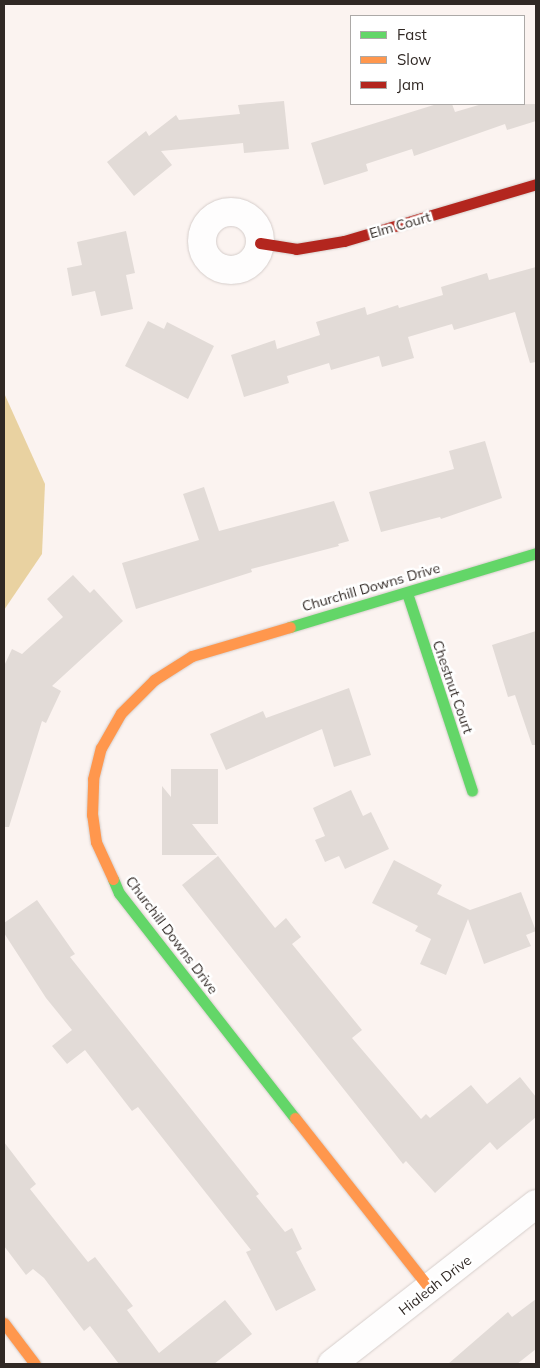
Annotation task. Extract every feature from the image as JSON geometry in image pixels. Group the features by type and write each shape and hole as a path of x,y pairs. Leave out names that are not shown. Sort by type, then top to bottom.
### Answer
{"street":[{"name":"Elm Court","path":"260,243 296,249 344,241 536,184"},
{"name":"Churchill Downs Drive","path":"430,1289 119,893 96,842 92,815 93,779 101,748 121,713 154,680 192,656 536,553"},
{"name":"Chestnut Court","path":"407,593 472,790"},
{"name":"Hialeah Drive","path":"332,1364 536,1204"},
{"path":"4,1323 36,1364"}],"shaded area":[{"path":"4,393 45,484 42,554 4,610"}],"building":[{"path":"284,101 289,149 244,153 243,143 161,151 172,165 134,196 107,162 146,131 149,136 176,115 179,120 240,114 238,105"},
{"path":"536,104 536,121 507,130 505,124 414,156 412,149 366,164 368,171 324,185 311,143 434,105 452,105 455,112 479,105"},
{"path":"126,231 135,273 126,275 133,309 101,316 95,291 72,296 67,268 82,265 77,242"},
{"path":"536,267 536,362 530,363 515,312 454,330 452,324 408,337 414,358 382,367 379,356 331,370 329,363 287,376 289,383 244,397 231,355 275,340 277,349 320,335 316,322 365,307 367,315 398,305 399,308 443,295 441,287 487,273 489,280"},
{"path":"148,321 164,329 167,322 214,346 188,399 125,366"},
{"path":"485,441 502,498 441,519 440,517 381,532 369,492 454,469 449,451"},
{"path":"204,487 219,531 334,501 349,541 338,544 339,546 251,569 252,572 136,609 122,563 199,540 183,494"},
{"path":"73,575 90,593 94,589 123,621 52,686 61,691 46,723 42,721 9,827 4,827 4,666 12,649 22,654 63,617 47,599"},
{"path":"536,631 536,745 532,745 515,695 508,697 492,645"},
{"path":"349,688 371,755 334,767 322,729 226,770 210,734 263,711 266,718"},
{"path":"171,769 218,769 218,824 192,824 217,855 162,855 162,786 171,797"},
{"path":"351,790 363,816 371,812 389,849 345,869 339,856 325,862 315,840 325,836 313,808"},
{"path":"218,856 275,928 286,918 301,937 292,944 362,1030 352,1038 421,1119 426,1114 430,1118 471,1085 487,1104 520,1077 536,1097 536,1117 497,1150 490,1142 435,1193 406,1161 403,1164 182,885"},
{"path":"394,860 442,885 437,894 470,910 521,892 536,931 526,935 531,946 484,964 468,919 446,975 420,964 431,939 415,931 418,926 372,903"},
{"path":"37,900 75,954 70,957 259,1194 256,1196 285,1232 292,1228 302,1249 296,1252 316,1290 276,1311 246,1252 251,1250 138,1107 132,1111 85,1050 67,1064 52,1046 72,1030 46,998 4,933 4,923"},
{"path":"4,1142 36,1184 30,1189 88,1262 95,1257 133,1306 127,1310 159,1353 225,1300 252,1334 214,1364 119,1364 90,1326 84,1331 44,1278 33,1269 26,1275 4,1246"},
{"path":"536,1299 536,1349 517,1364 448,1364 508,1312 512,1317"}],"traffic: fast":[{"path":"290,627 536,553"},
{"path":"407,593 472,791"},
{"path":"113,879 119,893 295,1118"}],"traffic: slow":[{"path":"113,879 96,842 92,815 93,779 101,748 121,713 154,680 192,656 290,627"},
{"path":"295,1118 430,1289"},
{"path":"4,1323 35,1364"}],"traffic: jam":[{"path":"260,243 296,249 344,241 536,184"}]}
